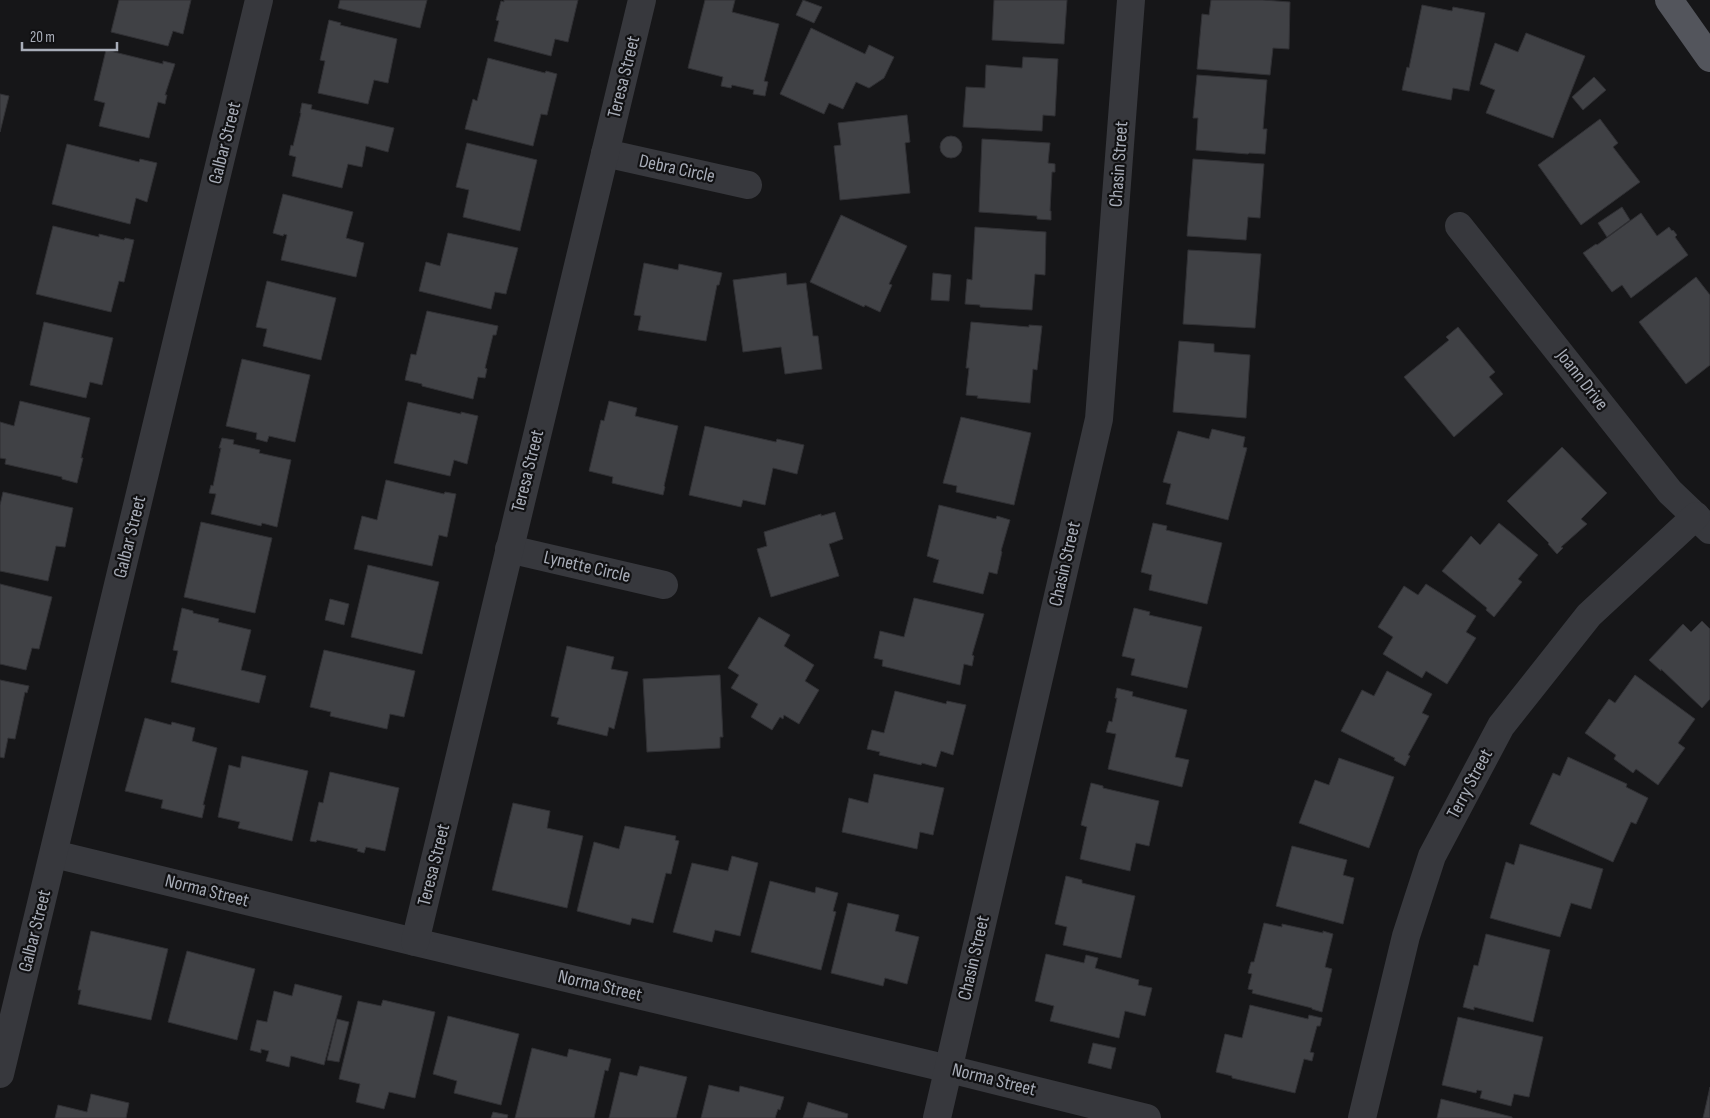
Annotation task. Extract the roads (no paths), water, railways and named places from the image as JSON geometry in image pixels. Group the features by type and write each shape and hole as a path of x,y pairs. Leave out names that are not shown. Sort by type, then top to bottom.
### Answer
{"main road":[{"path":"1669,0 1710,58"}],"street":[{"name":"Galbar Street","path":"0,1074 260,0"},
{"name":"Teresa Street","path":"415,942 642,0"},
{"name":"Chasin Street","path":"937,1118 1099,419 1131,0"},
{"name":"Debra Circle","path":"605,153 748,185"},
{"name":"Joann Drive","path":"1459,226 1670,492 1703,523"},
{"name":"Terry Street","path":"1362,1118 1406,936 1432,856 1501,726 1589,615 1703,523"},
{"name":"Lynette Circle","path":"510,549 664,585"},
{"name":"Norma Street","path":"54,854 1147,1118"}]}
